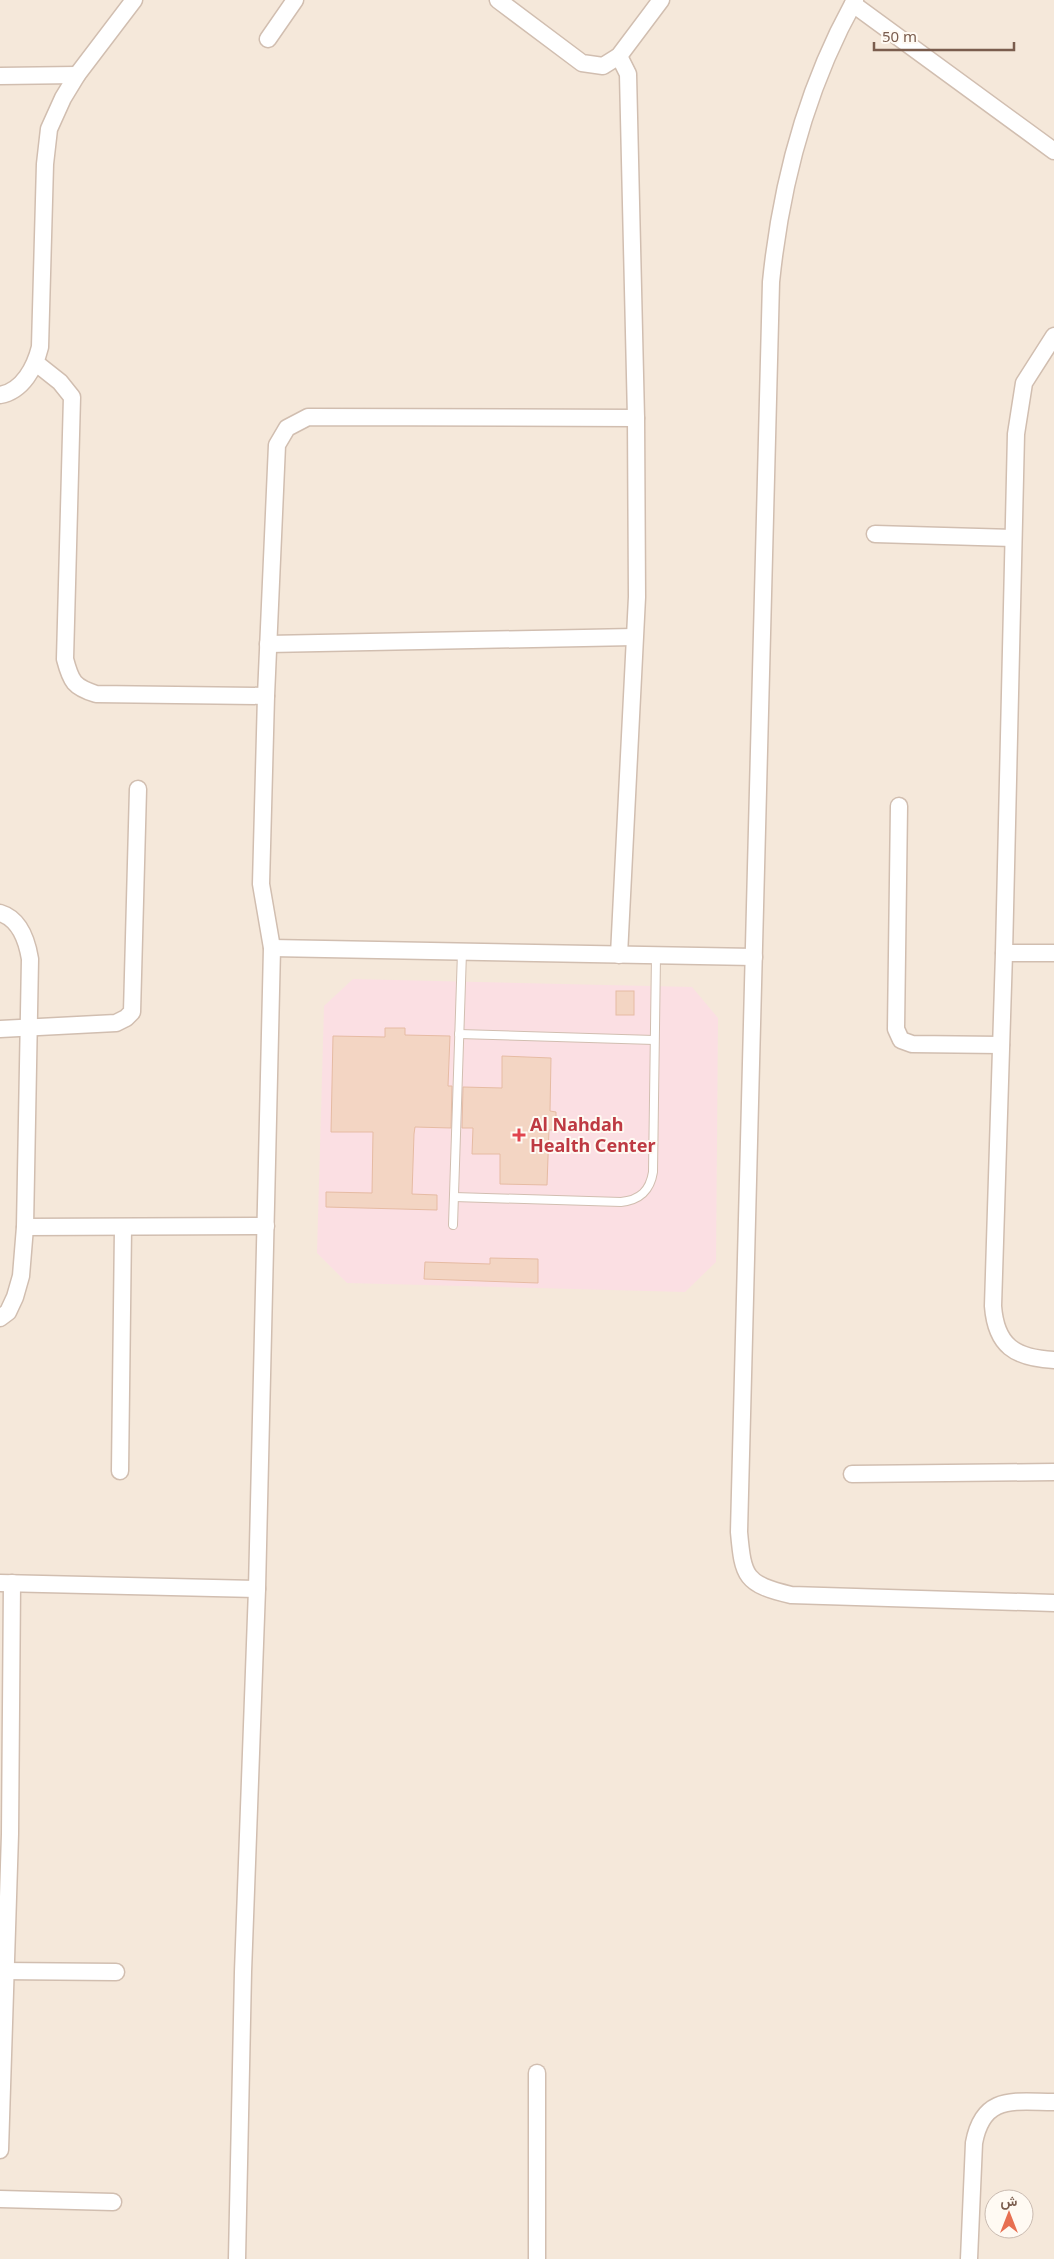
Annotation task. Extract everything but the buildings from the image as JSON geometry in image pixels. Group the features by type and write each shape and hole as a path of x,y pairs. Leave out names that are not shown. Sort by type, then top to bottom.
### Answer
{"street":[{"path":"0,395 6,394 18,386 36,363 42,329 50,129 77,75 134,0"},
{"path":"268,39 294,0"},
{"path":"498,0 582,63 603,66 619,56 661,0"},
{"path":"1054,151 854,2 806,108 782,194 771,282 739,1532 742,1564 750,1578 764,1589 790,1595 1054,1603"},
{"path":"619,56 628,74 636,418 637,597 619,955"},
{"path":"0,76 77,75"},
{"path":"1054,336 1024,383 1016,434 1004,953 992,1306 994,1324 1002,1340 1010,1349 1022,1355 1054,1360"},
{"path":"36,363 60,382 72,397 65,659 70,678 80,689 96,694 266,696"},
{"path":"237,2259 243,1972 257,1589 272,948 261,884 266,696 277,445 286,428 308,417 636,418"},
{"path":"875,534 1014,538"},
{"path":"268,644 634,637"},
{"path":"0,1028 116,1024 132,1012 138,789"},
{"path":"899,806 896,1029 901,1040 912,1044 1001,1045"},
{"path":"0,913 14,921 28,944 30,959 25,1227 21,1276 8,1312 0,1318"},
{"path":"272,948 754,958"},
{"path":"1004,953 1054,953"},
{"path":"25,1227 266,1226"},
{"path":"120,1471 123,1228"},
{"path":"852,1474 1054,1472"},
{"path":"0,2150 5,1834 6,1583 257,1589"},
{"path":"3,1971 116,1972"},
{"path":"536,2259 537,2073"},
{"path":"969,2259 974,2143 977,2128 983,2117 1000,2104 1054,2102"},
{"path":"0,2199 113,2202"}],"lane":[{"path":"453,1225 462,952"},
{"path":"454,1197 621,1202 640,1197 647,1190 653,1172 656,956"},
{"path":"459,1034 654,1040"}],"shaded area":[{"path":"0,0 1054,0 1054,2259 0,2259"},
{"name":"Al Nahdah Health Center","path":"353,979 692,987 718,1018 716,1262 685,1292 347,1283 317,1253 324,1006"}],"place":[{"name":"Al Nahdah Health Center","path":"519,1135"}]}
